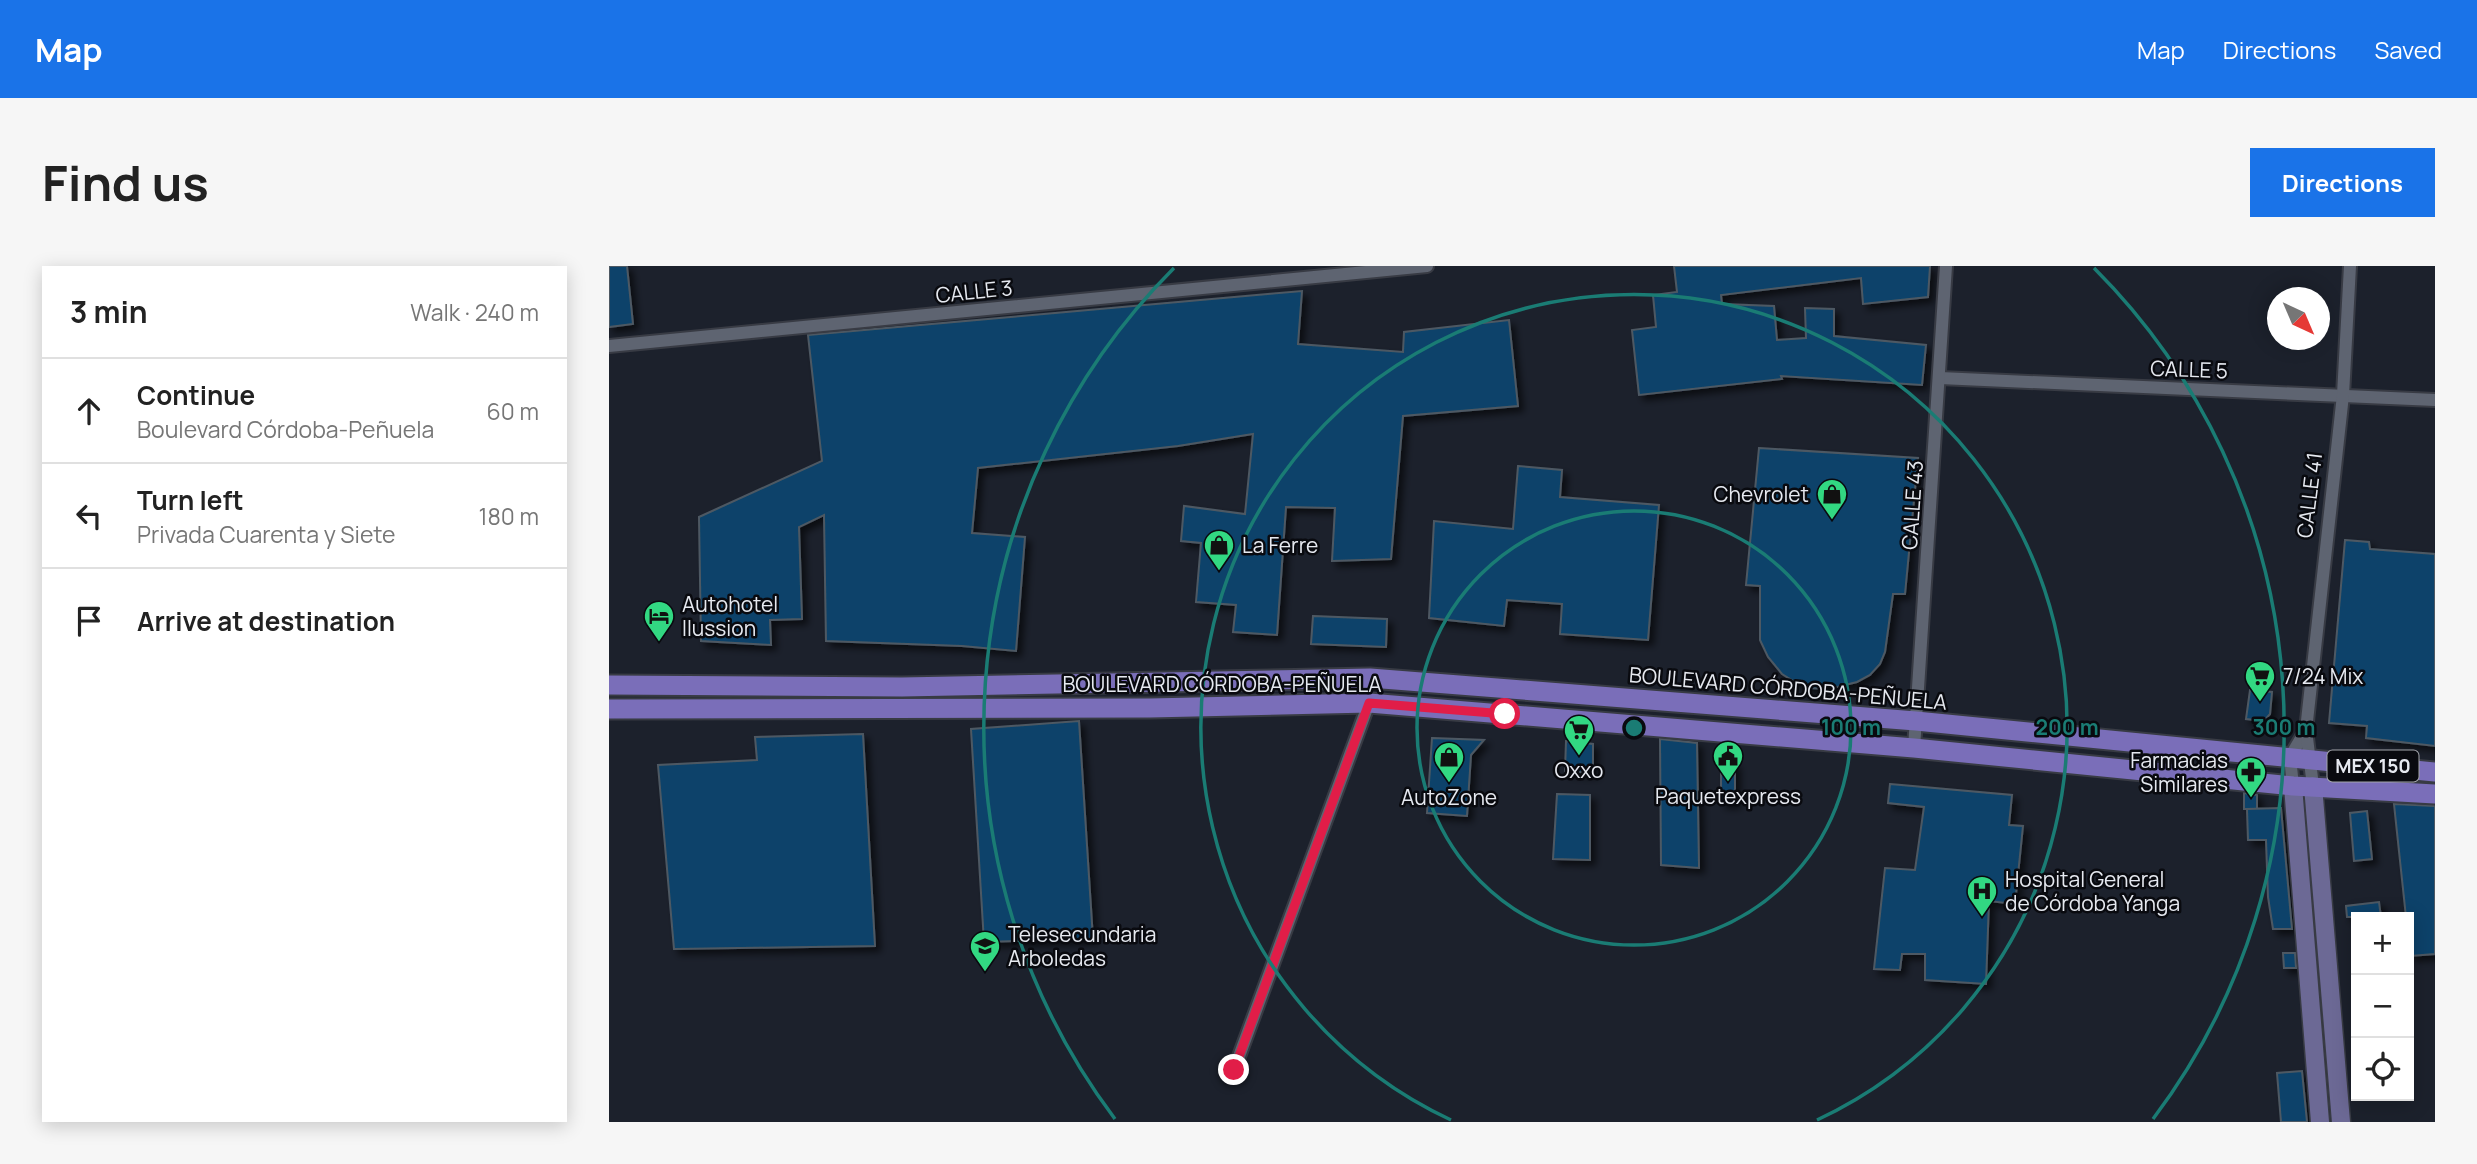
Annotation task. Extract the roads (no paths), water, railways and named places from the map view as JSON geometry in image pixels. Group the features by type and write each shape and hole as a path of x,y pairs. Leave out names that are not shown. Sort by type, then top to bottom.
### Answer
{"main road":[{"name":"BOULEVARD CÓRDOBA-PEÑUELA","path":"609,685 902,687 1370,678 1916,721 2290,757"},
{"path":"1369,703 1370,678"},
{"name":"BOULEVARD CÓRDOBA-PEÑUELA","path":"609,709 1150,708 1369,703 1914,748 2303,786 2435,794"},
{"name":"MEX 150","path":"2290,757 2435,772"}],"street":[{"name":"CALLE 3","path":"609,346 1427,266"},
{"name":"CALLE 43","path":"1914,748 1946,266"},
{"name":"CALLE 41","path":"2320,1122 2304,946 2303,786 2310,759 2306,730 2343,395 2350,266"},
{"name":"CALLE 5","path":"1940,378 2435,400"},
{"path":"1234,1070 1369,703"},
{"name":"CALLE 41","path":"2306,730 2290,757 2303,786 2324,946 2341,1122"},
{"path":"2304,946 2324,946"}],"place":[{"name":"Chevrolet","path":"1832,521"},
{"name":"La Ferre","path":"1219,572"},
{"name":"Autohotel Ilussion","path":"659,643"},
{"name":"7/24 Mix","path":"2260,703"},
{"name":"Oxxo","path":"1579,757"},
{"name":"Paquetexpress","path":"1728,783"},
{"name":"AutoZone","path":"1449,784"},
{"name":"Farmacias Similares","path":"2251,799"},
{"name":"Hospital General de Córdoba Yanga","path":"1982,918"},
{"name":"Telesecundaria Arboledas","path":"985,973"}]}
